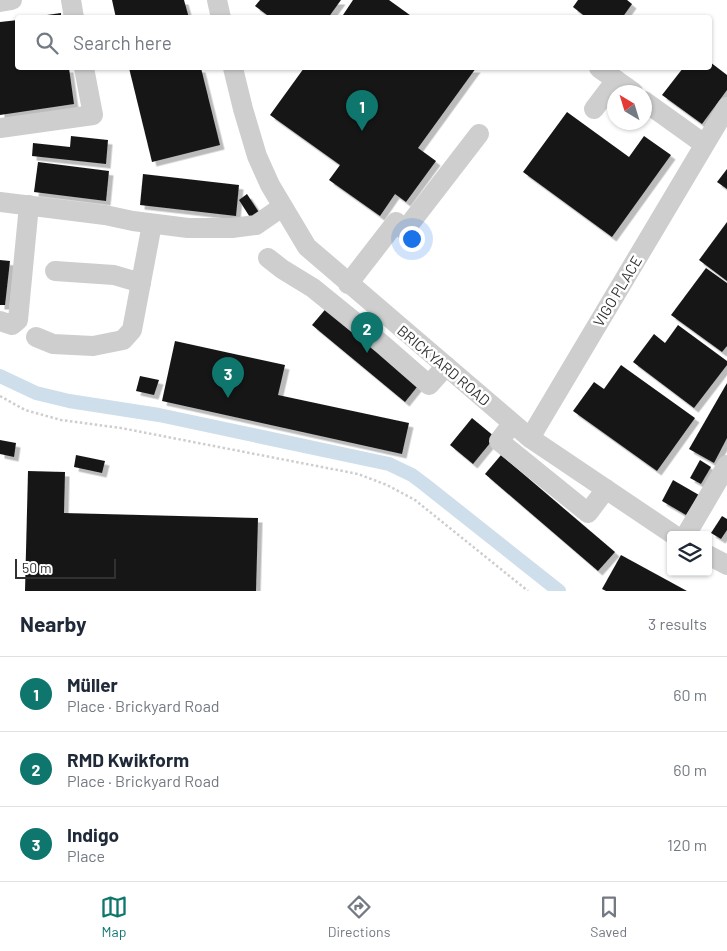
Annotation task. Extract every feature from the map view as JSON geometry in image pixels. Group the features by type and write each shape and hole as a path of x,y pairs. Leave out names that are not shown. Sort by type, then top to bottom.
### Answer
{"street":[{"path":"0,2 12,0"},
{"path":"70,0 73,15"},
{"path":"217,0 221,15"},
{"path":"0,128 93,115 84,70"},
{"name":"BRICKYARD ROAD","path":"233,70 242,109 256,156 282,207 307,248 512,424 668,531"},
{"path":"601,70 623,85"},
{"path":"594,109 616,80"},
{"path":"652,107 704,144"},
{"name":"VIGO PLACE","path":"530,438 727,107"},
{"path":"348,284 396,222 405,230 479,134"},
{"path":"0,202 105,215 152,224 188,228 232,228 256,225 282,207"},
{"path":"0,321 12,325 18,320 30,205"},
{"path":"36,337 53,344 93,346 122,340 132,330 152,224"},
{"path":"268,258 282,270 313,288 429,385 446,366"},
{"path":"54,271 114,275 141,283"},
{"path":"512,424 499,441 588,513 606,489"},
{"path":"688,531 727,465"},
{"path":"712,557 727,565"}],"path":[{"path":"0,396 25,410 60,420 121,428 358,474 387,485 415,500 528,591"}],"building":[{"path":"112,0 184,0 188,15 115,15"},
{"path":"260,0 341,0 330,15 267,15 255,6"},
{"path":"353,0 389,0 410,15 343,15"},
{"path":"578,0 627,0 632,4 624,15 583,15 573,7"},
{"path":"15,20 15,70 69,70 74,104 0,115 0,22"},
{"path":"712,64 727,75 727,90 702,124 662,95 681,70 712,70"},
{"path":"129,70 201,70 220,145 152,162"},
{"path":"303,70 475,70 418,148 436,161 406,202 395,194 380,216 329,180 340,165 270,115"},
{"path":"567,112 629,157 644,136 671,155 612,237 523,172"},
{"path":"71,136 108,140 106,164 32,156 33,143 70,147"},
{"path":"38,162 109,171 106,201 34,192"},
{"path":"727,169 727,189 717,182"},
{"path":"143,174 239,185 236,216 140,205"},
{"path":"247,194 262,217 253,222 239,200"},
{"path":"727,222 727,281 699,260"},
{"path":"0,260 10,261 5,305 0,305"},
{"path":"706,268 727,283 727,346 722,352 671,315"},
{"path":"329,305 421,382 405,402 312,325"},
{"path":"678,325 727,361 727,365 694,408 633,362 654,334 665,343"},
{"path":"175,341 285,365 278,395 409,423 402,454 162,401"},
{"path":"621,365 695,418 657,471 573,411 594,382 604,389"},
{"path":"140,376 159,380 154,395 136,391"},
{"path":"727,383 727,438 714,463 689,449"},
{"path":"472,418 495,437 473,464 450,445"},
{"path":"0,440 16,443 14,457 0,454"},
{"path":"76,455 105,461 102,473 74,467"},
{"path":"501,455 615,552 598,571 485,474"},
{"path":"700,460 711,467 701,484 690,478"},
{"path":"28,471 65,472 64,513 258,518 256,591 25,591"},
{"path":"673,480 699,495 686,515 662,501"},
{"path":"722,516 727,519 727,530 721,539 712,534"},
{"path":"621,555 687,591 606,591 602,589"}],"waterway":[{"path":"0,376 36,393 69,401 159,415 389,464 412,475 559,591"}],"place":[{"name":"Müller","path":"362,131"},
{"name":"RMD Kwikform","path":"367,353"},
{"name":"Indigo","path":"228,398"}]}
